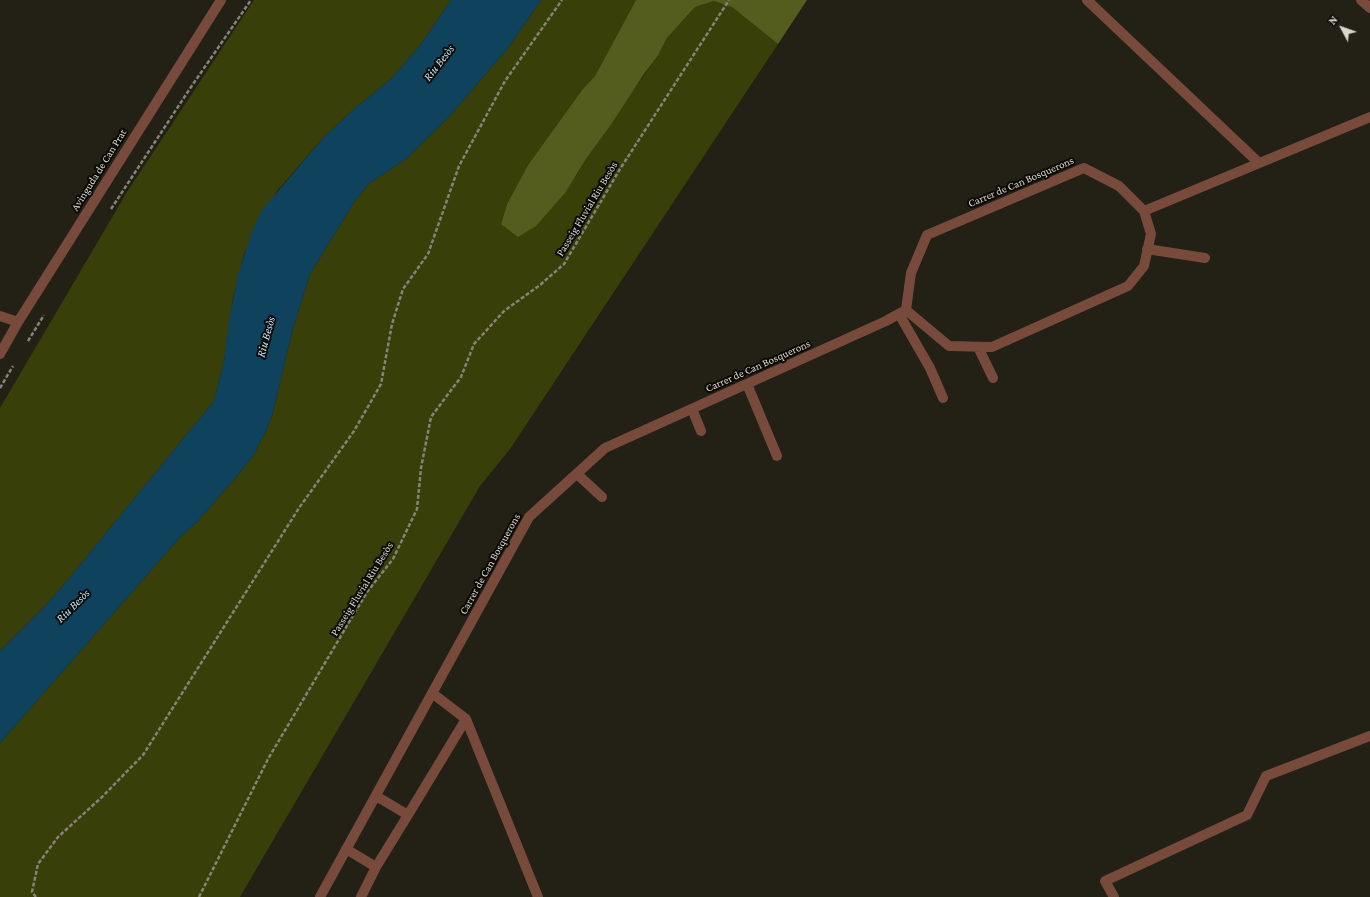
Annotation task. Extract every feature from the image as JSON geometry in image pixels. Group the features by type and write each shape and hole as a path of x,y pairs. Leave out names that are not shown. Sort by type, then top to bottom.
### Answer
{"street":[{"name":"Avinguda de Can Prat","path":"0,354 18,322 221,0"},
{"path":"1086,0 1259,163"},
{"path":"1361,0 1370,8"},
{"path":"1144,211 1370,117"},
{"name":"Carrer de Can Bosquerons","path":"1084,168 1119,186 1144,211 1151,234 1144,266 1128,286 992,347 949,346 903,312 910,273 927,235 1084,168"},
{"path":"1147,249 1205,258"},
{"path":"903,312 943,398"},
{"name":"Carrer de Can Bosquerons","path":"320,897 529,517 605,448 903,312"},
{"path":"0,316 18,322"},
{"path":"978,347 993,378"},
{"path":"747,384 777,456"},
{"path":"692,409 701,431"},
{"path":"577,474 602,497"},
{"path":"432,693 466,719 538,897"},
{"path":"360,897 466,719"},
{"path":"1114,897 1105,881 1246,815 1266,776 1370,736"},
{"path":"376,796 408,815"},
{"path":"346,849 376,868"}],"path":[{"path":"110,211 191,87 251,0"},
{"path":"36,897 32,892 38,864 58,837 102,797 143,755 299,508 354,431 381,384 392,324 403,289 428,254 459,166 506,81 562,0"},
{"name":"Passeig Fluvial Riu Besòs","path":"199,897 268,759 367,592 392,559 418,510 421,468 431,417 461,377 474,344 504,311 540,285 564,264 620,169 729,0"},
{"path":"28,342 48,309"},
{"path":"0,388 16,362"}],"green space":[{"path":"254,0 451,0 421,44 391,79 354,109 324,137 277,191 244,254 233,298 224,361 214,401 61,588 0,651 0,408 127,192"},
{"path":"541,0 636,0 595,76 582,90 528,165 507,204 501,224 576,176 620,109 657,57 667,38 695,7 714,1 732,7 778,44 510,449 480,486 240,897 0,897 0,743 181,536 197,522 253,456 272,416 292,332 310,274 356,199 370,183 406,159 449,117 508,48"},
{"path":"636,0 807,0 778,44 732,7 714,1 695,7 667,38 657,57 586,159 565,193 536,226 518,237 501,224 507,204 528,165 582,90 595,76"}],"water":[{"name":"Riu Besòs","path":"451,0 541,0 508,48 449,117 406,159 370,183 356,199 310,274 292,332 272,416 253,456 197,522 181,536 0,743 0,651 61,588 214,401 224,361 229,320 238,275 252,231 262,210 324,137 354,109 391,79 421,44"}]}
